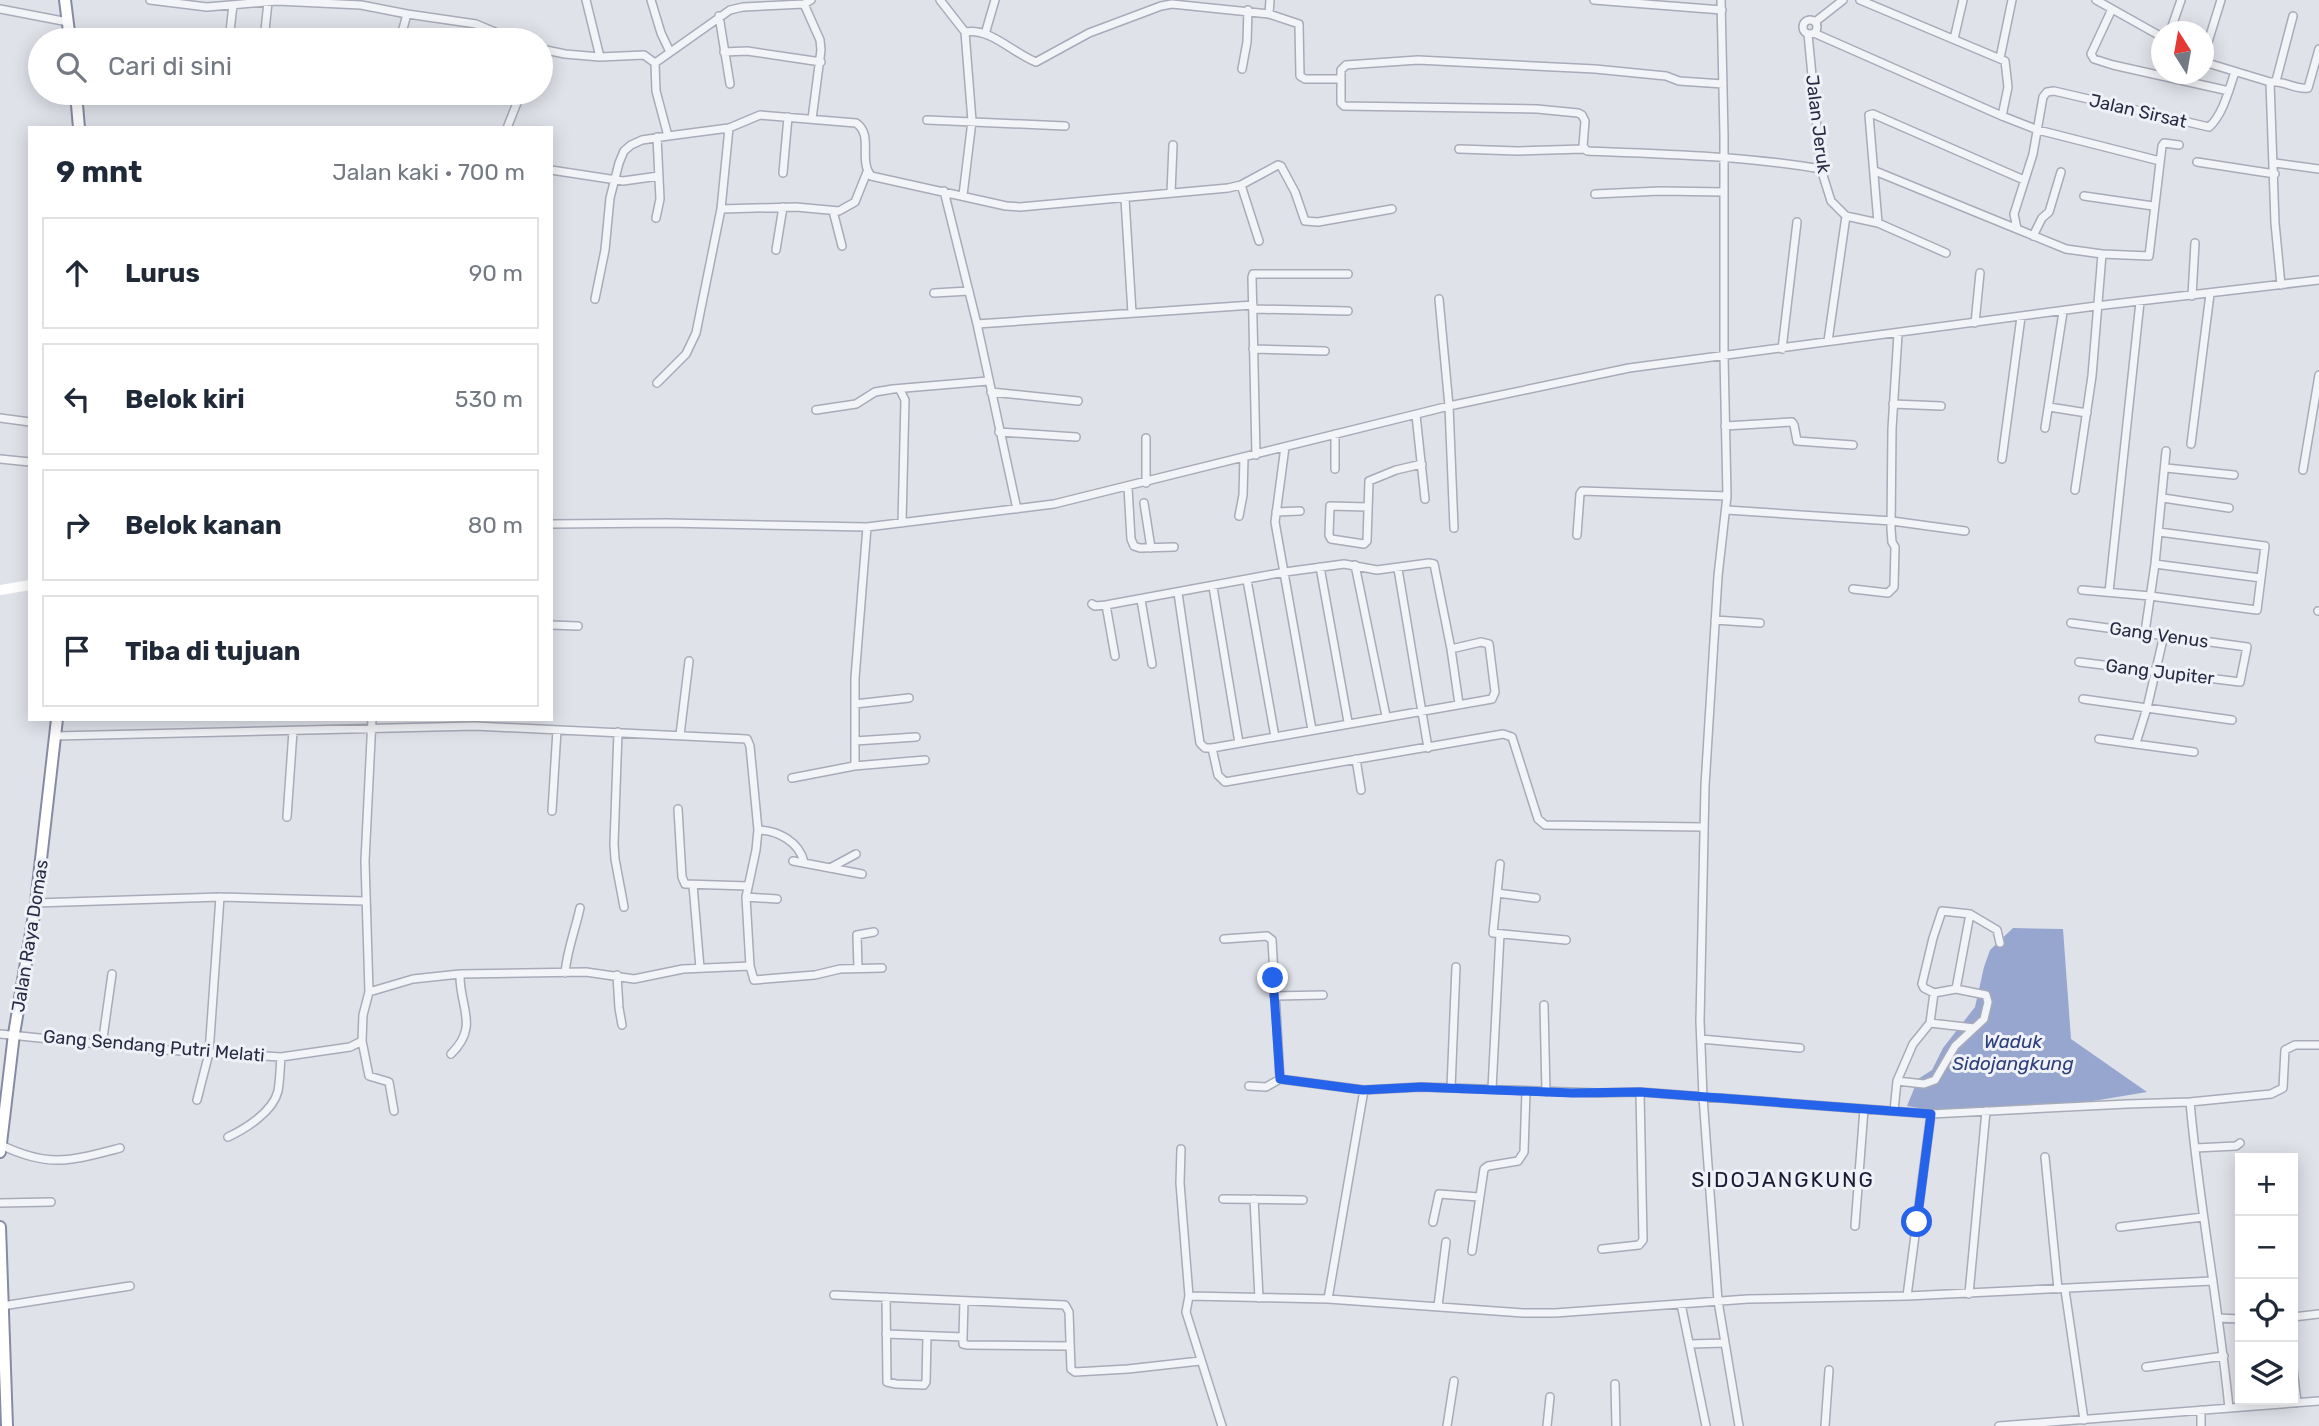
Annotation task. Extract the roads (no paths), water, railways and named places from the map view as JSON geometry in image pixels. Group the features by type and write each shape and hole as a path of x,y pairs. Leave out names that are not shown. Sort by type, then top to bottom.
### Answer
{"highway":[{"path":"65,0 69,28"},
{"path":"77,105 79,126"},
{"name":"Jalan Raya Domas","path":"1,1148 14,1034 36,903 57,721"},
{"path":"0,1227 6,1426"}],"main road":[{"path":"0,590 28,585"}],"street":[{"path":"150,0 188,6 268,2 341,3 476,24 486,28"},
{"path":"388,9 390,0"},
{"path":"586,0 600,57"},
{"path":"651,0 661,33 670,51"},
{"path":"940,0 965,32 972,121 963,195"},
{"path":"985,34 995,0"},
{"path":"1269,14 1270,0"},
{"path":"1594,0 1721,10"},
{"path":"1721,0 1727,510 1718,576 1704,827 1701,1039 1718,1301 1739,1426"},
{"path":"1815,22 1843,0"},
{"path":"1860,0 2000,58 2007,65 2008,87 2002,116"},
{"path":"1954,39 1963,0"},
{"path":"2000,58 2012,0"},
{"path":"2096,0 2151,31"},
{"path":"2214,21 2221,0"},
{"path":"2174,21 2179,1"},
{"path":"265,28 268,2"},
{"path":"655,63 719,16 736,8 763,3 807,2 820,40 821,62 812,119"},
{"path":"965,32 974,30 985,34 1030,60 1041,61 1089,33 1160,3 1248,10 1299,24 1300,76 1305,79 1341,79"},
{"path":"230,28 233,5"},
{"path":"0,9 68,22"},
{"path":"2112,9 2091,54 2094,59 2228,91"},
{"path":"1242,69 1247,42 1248,10"},
{"path":"403,28 407,14"},
{"path":"719,16 730,85"},
{"path":"2281,285 2276,223 2273,82 2293,16"},
{"path":"1811,33 1817,29 1815,22 1809,19 1803,24 1804,31 2002,116 2038,130 2160,161"},
{"name":"Jalan Jeruk","path":"1811,33 1821,169 1830,201 1846,216"},
{"path":"2214,65 2306,89 2316,74 2319,49"},
{"path":"553,51 600,57 644,55 655,63"},
{"path":"724,52 747,51 821,62"},
{"path":"1584,149 1585,121 1578,113 1537,109 1344,106 1341,103 1341,70 1346,65 1418,60 1595,69 1666,76 1679,81 1723,84"},
{"path":"655,63 656,91 668,136"},
{"name":"Jalan Sirsat","path":"2038,130 2043,97 2050,91 2209,127 2213,124 2235,72"},
{"path":"508,126 515,105"},
{"path":"1878,223 1869,115 1873,114 2024,180"},
{"path":"595,299 615,178 624,150 642,140 729,128 760,115 856,123 862,127 867,172 855,202 846,208 833,211 783,207 721,209"},
{"path":"783,173 788,117"},
{"path":"927,120 1065,127"},
{"path":"657,383 686,354 696,333 721,209 729,128"},
{"path":"2017,229 2014,214 2038,130"},
{"path":"656,218 660,199 657,138"},
{"path":"1875,171 2066,249 2149,256 2162,144 2179,145"},
{"path":"1171,193 1172,145"},
{"path":"1459,149 1584,149 1724,156 1766,159 1821,169"},
{"path":"2197,162 2275,174"},
{"path":"2275,163 2319,169"},
{"path":"867,172 882,180 1020,207 1125,199 1241,185 1278,165 1295,192 1303,219 1310,223 1392,209"},
{"path":"553,170 624,181 659,176"},
{"path":"2034,236 2042,218 2049,212 2061,172"},
{"path":"1241,185 1259,241"},
{"path":"944,191 977,324 1017,509"},
{"path":"1595,194 1724,192"},
{"path":"2084,196 2153,206"},
{"path":"1125,199 1132,313"},
{"path":"776,250 783,207"},
{"path":"833,211 842,246"},
{"path":"1828,341 1846,216 1878,223 1946,253"},
{"path":"1782,349 1797,222"},
{"path":"2192,296 2195,243"},
{"path":"2075,490 2092,376 2102,254"},
{"path":"1975,323 1980,273"},
{"path":"1255,455 1253,274 1348,274"},
{"path":"553,524 867,527 1054,504 1449,406 1629,368 2096,306 2319,280"},
{"path":"934,293 969,291"},
{"path":"2191,444 2210,293"},
{"path":"1439,299 1449,406 1454,528"},
{"path":"2109,592 2140,302"},
{"path":"977,324 1253,307 1348,311"},
{"path":"2045,428 2063,312"},
{"path":"2002,459 2021,317"},
{"path":"1853,589 1888,593 1893,589 1894,404 1898,334"},
{"path":"1253,349 1325,351"},
{"path":"2303,470 2319,375"},
{"path":"816,410 856,404 875,392 988,381"},
{"path":"900,390 905,400 902,523"},
{"path":"991,393 1079,401"},
{"path":"1894,404 1941,406"},
{"path":"2049,407 2087,413"},
{"path":"1416,415 1425,499"},
{"path":"0,418 28,422"},
{"path":"1726,426 1792,422 1797,441 1853,445"},
{"path":"999,432 1076,437"},
{"path":"1335,434 1335,469"},
{"path":"1146,438 1146,483"},
{"path":"1285,447 1275,522 1311,730"},
{"path":"2145,632 2163,498 2166,451"},
{"path":"1239,516 1244,484 1244,458"},
{"path":"0,459 28,462"},
{"path":"1368,507 1330,506 1331,539 1364,544 1367,541 1369,481 1422,464"},
{"path":"2166,468 2234,475"},
{"path":"1128,487 1133,546 1174,547"},
{"path":"1577,535 1582,491 1727,496"},
{"path":"2163,498 2229,508"},
{"path":"1144,503 1151,548"},
{"path":"1727,510 1892,521 1965,531"},
{"path":"1276,512 1300,511"},
{"path":"854,766 855,677 867,527"},
{"path":"2082,590 2257,610 2264,545 2159,532"},
{"path":"1092,604 1095,606 1141,600 1285,572 1344,564 1377,570 1434,564 1459,704"},
{"path":"2155,564 2261,578"},
{"path":"1355,565 1386,716"},
{"path":"1320,567 1348,722"},
{"path":"1398,569 1428,748"},
{"path":"1248,580 1275,737"},
{"path":"1213,587 1239,743"},
{"path":"1178,593 1200,743 1205,748 1492,699 1495,692 1489,644 1481,642 1451,649"},
{"path":"1141,600 1152,664"},
{"path":"1106,605 1115,656"},
{"path":"1715,620 1760,623"},
{"name":"Gang Venus","path":"2071,623 2247,647 2241,682"},
{"path":"553,625 578,626"},
{"path":"2136,743 2164,635"},
{"path":"680,735 689,662"},
{"name":"Gang Jupiter","path":"2078,662 2241,682"},
{"path":"855,704 908,698"},
{"path":"2082,699 2232,720"},
{"path":"55,736 293,731 372,724 475,722 556,730 747,739 750,746 758,830 757,850 746,897 750,967 754,980 816,975 841,969 882,968"},
{"path":"372,724 365,901 369,992 363,1015 362,1041 369,1076 391,1085 394,1111"},
{"path":"552,811 556,730"},
{"path":"287,817 293,731"},
{"path":"618,732 614,851 624,907"},
{"path":"1212,748 1218,775 1225,782 1503,734 1512,737 1538,819 1545,825 1704,827"},
{"path":"855,741 916,737"},
{"path":"2099,739 2194,752"},
{"path":"1356,759 1361,790"},
{"path":"792,778 854,766 925,760"},
{"path":"678,810 682,877 685,884 748,886"},
{"path":"758,830 770,830 781,835 798,848 804,862"},
{"path":"829,868 856,854"},
{"path":"793,861 862,874"},
{"path":"1500,864 1493,933 1566,940"},
{"path":"693,884 700,968"},
{"path":"1497,894 1536,898"},
{"path":"36,903 220,897 365,901"},
{"path":"197,1100 209,1054 220,897"},
{"path":"746,897 777,899"},
{"path":"565,973 567,952 573,940 580,908"},
{"path":"1897,1081 1930,1083 1935,1080 1955,1046 1984,1019 1988,999 1986,995 1956,989 1934,993 1922,985 1941,913 1947,911 1970,914 1997,930 2000,943"},
{"path":"1956,989 1970,914"},
{"path":"858,968 857,935 874,932"},
{"path":"1492,1089 1500,934"},
{"path":"1224,939 1270,937 1272,940 1280,1079"},
{"path":"369,992 413,979 460,974 565,973 617,975 638,979 683,969 750,967"},
{"path":"1451,1088 1456,967"},
{"path":"102,1045 112,974"},
{"path":"451,1054 460,1045 468,1024 460,989 460,974"},
{"path":"617,975 618,1008 622,1026"},
{"path":"1894,1111 1897,1081 1913,1044 1930,1023 1934,993"},
{"path":"1274,996 1323,995"},
{"path":"1544,1005 1546,1092"},
{"path":"1930,1023 1974,1028"},
{"name":"Gang Sendang Putri Melati","path":"0,1034 209,1054 281,1057 350,1047 362,1041"},
{"path":"1701,1039 1800,1048"},
{"path":"1249,1086 1266,1087 1280,1079 1363,1090 1451,1088 1640,1092 1931,1114 2190,1102 2277,1093 2283,1088 2285,1050 2295,1045 2319,1045"},
{"path":"228,1137 243,1130 259,1117 276,1097 281,1057"},
{"path":"1328,1299 1363,1090"},
{"path":"1472,1251 1484,1169 1518,1161 1524,1152 1526,1091"},
{"path":"1602,1249 1639,1245 1643,1240 1640,1092"},
{"path":"2190,1102 2229,1408"},
{"path":"1855,1226 1864,1109"},
{"path":"1969,1294 1986,1111"},
{"path":"1907,1296 1931,1114"},
{"path":"2195,1148 2236,1146 2240,1143"},
{"path":"1,1148 53,1161 120,1148"},
{"path":"1181,1149 1182,1207 1189,1296 1186,1312 1222,1426"},
{"path":"2045,1157 2062,1289 2084,1420"},
{"path":"1433,1222 1439,1194 1479,1197"},
{"path":"1223,1199 1303,1200"},
{"path":"1254,1199 1259,1298"},
{"path":"0,1203 51,1202"},
{"path":"2120,1227 2203,1217"},
{"path":"1438,1306 1446,1242"},
{"path":"1189,1296 1328,1299 1555,1313 1718,1301 1969,1294 2212,1281"},
{"path":"2,1306 130,1286"},
{"path":"834,1295 1065,1305 1069,1312 1070,1369 1075,1372 1200,1361"},
{"path":"887,1297 887,1382 924,1385 927,1336"},
{"path":"964,1301 963,1344 1069,1346"},
{"path":"1681,1304 1706,1426"},
{"path":"2298,1316 2319,1314"},
{"path":"2218,1318 2235,1319"},
{"path":"886,1334 963,1337"},
{"path":"1690,1344 1725,1343"},
{"path":"2146,1367 2224,1356"},
{"path":"1825,1426 1829,1370"},
{"path":"1447,1426 1454,1381"},
{"path":"1615,1384 1616,1426"},
{"path":"1547,1426 1550,1397"},
{"path":"2298,1403 2319,1401"},
{"path":"1999,1426 2248,1405"},
{"path":"2201,1410 2201,1426"}],"water":[{"name":"Waduk Sidojangkung","path":"2013,928 2063,929 2071,1039 2147,1092 2063,1106 1946,1113 1907,1106 1918,1079 1932,1070 1943,1048 1975,1007 1990,950"}],"district":[{"name":"SIDOJANGKUNG","path":"1783,1179"}]}
